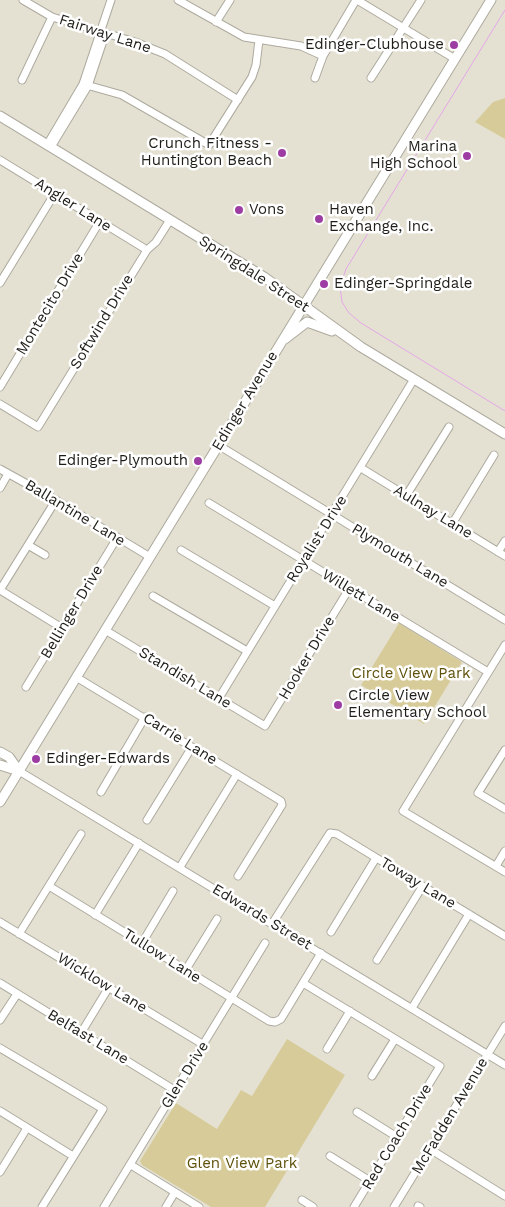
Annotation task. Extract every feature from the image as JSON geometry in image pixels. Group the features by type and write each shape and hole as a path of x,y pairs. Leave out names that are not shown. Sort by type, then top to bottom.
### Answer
{"main road":[{"name":"Edinger Avenue","path":"0,802 491,0"},
{"name":"Springdale Street","path":"0,116 304,304 342,334 505,434"},
{"path":"281,342 307,322 342,334"},
{"name":"Edwards Street","path":"0,752 9,757 19,771"},
{"name":"Edwards Street","path":"0,764 19,771"}],"street":[{"name":"Fairway Lane","path":"23,0 52,17 136,42 165,54 238,100"},
{"path":"49,146 86,85 111,0"},
{"path":"178,0 235,33 259,40 300,46 323,56"},
{"path":"216,22 230,0"},
{"path":"315,78 323,56 356,0 455,59"},
{"path":"371,78 420,0"},
{"path":"22,80 52,17"},
{"path":"86,85 122,95 209,145 238,100 256,65 259,40"},
{"name":"Angler Lane","path":"0,160 147,250"},
{"path":"1,280 55,193"},
{"name":"Softwind Drive","path":"0,404 38,427 147,250 156,242 170,220"},
{"name":"Montecito Drive","path":"0,387 100,222"},
{"name":"Royalist Drive","path":"219,698 414,379"},
{"path":"406,496 449,427"},
{"name":"Plymouth Lane","path":"218,445 505,620"},
{"path":"452,524 494,455"},
{"name":"Aulnay Lane","path":"360,468 502,554"},
{"name":"Ballantine Lane","path":"0,469 56,500 150,557"},
{"path":"0,488 8,474"},
{"path":"56,500 0,590 62,628"},
{"name":"Willett Lane","path":"209,503 488,672"},
{"name":"Bellinger Drive","path":"26,687 117,538"},
{"path":"502,554 505,541"},
{"path":"28,545 45,555"},
{"path":"181,550 275,606"},
{"name":"Hooker Drive","path":"265,726 349,589"},
{"path":"153,596 247,651"},
{"name":"Standish Lane","path":"105,630 265,726"},
{"path":"505,645 403,811 505,872"},
{"name":"Carrie Lane","path":"76,677 282,803 238,876"},
{"path":"100,792 145,718"},
{"path":"147,820 192,747"},
{"path":"505,750 478,794 505,809"},
{"name":"Edwards Street","path":"19,771 505,1065"},
{"path":"180,867 237,774"},
{"name":"Toway Lane","path":"272,924 330,833 337,834 505,936"},
{"path":"19,934 81,834"},
{"path":"95,915 139,843"},
{"path":"496,866 505,851"},
{"path":"331,932 376,858"},
{"name":"Tullow Lane","path":"49,886 268,1021 275,1022 281,1018 303,983"},
{"path":"377,960 422,887"},
{"path":"142,943 173,891"},
{"path":"412,1008 469,914"},
{"path":"186,971 217,919"},
{"name":"Wicklow Lane","path":"0,922 204,1045"},
{"name":"Glen Drive","path":"104,1207 265,943"},
{"path":"321,953 303,983 395,1039 372,1076"},
{"name":"Belfast Lane","path":"0,984 176,1091"},
{"path":"81,1033 109,987"},
{"path":"0,1020 17,994"},
{"path":"327,1049 350,1012"},
{"name":"McFadden Avenue","path":"394,1207 505,1026"},
{"name":"Red Coach Drive","path":"354,1207 440,1066 395,1039"},
{"path":"0,1048 103,1109 42,1207"},
{"path":"0,1111 73,1156"},
{"path":"356,1112 397,1137"},
{"path":"0,1172 27,1128"},
{"path":"430,1149 505,1196"},
{"path":"330,1156 370,1181"},
{"path":"130,1165 199,1207"},
{"path":"166,1207 175,1192"},
{"path":"302,1200 313,1207"}],"green space":[{"path":"505,98 505,139 475,122 493,102"},
{"name":"Circle View Park","path":"399,623 462,662 424,724 361,685"},
{"name":"Glen View Park","path":"287,1039 345,1075 265,1207 211,1207 142,1165 140,1161 176,1103 217,1129 241,1090 252,1096"}],"waterway":[{"path":"505,10 346,269 340,286 342,302 349,313 361,323 505,411"}],"place":[{"name":"Edinger-Clubhouse","path":"454,45"},
{"name":"Crunch Fitness - Huntington Beach","path":"282,153"},
{"name":"Marina High School","path":"467,156"},
{"name":"Vons","path":"239,210"},
{"name":"Haven Exchange, Inc.","path":"319,219"},
{"name":"Edinger-Springdale","path":"324,284"},
{"name":"Edinger-Plymouth","path":"198,461"},
{"name":"Circle View Elementary School","path":"338,705"},
{"name":"Edinger-Edwards","path":"36,759"}]}
